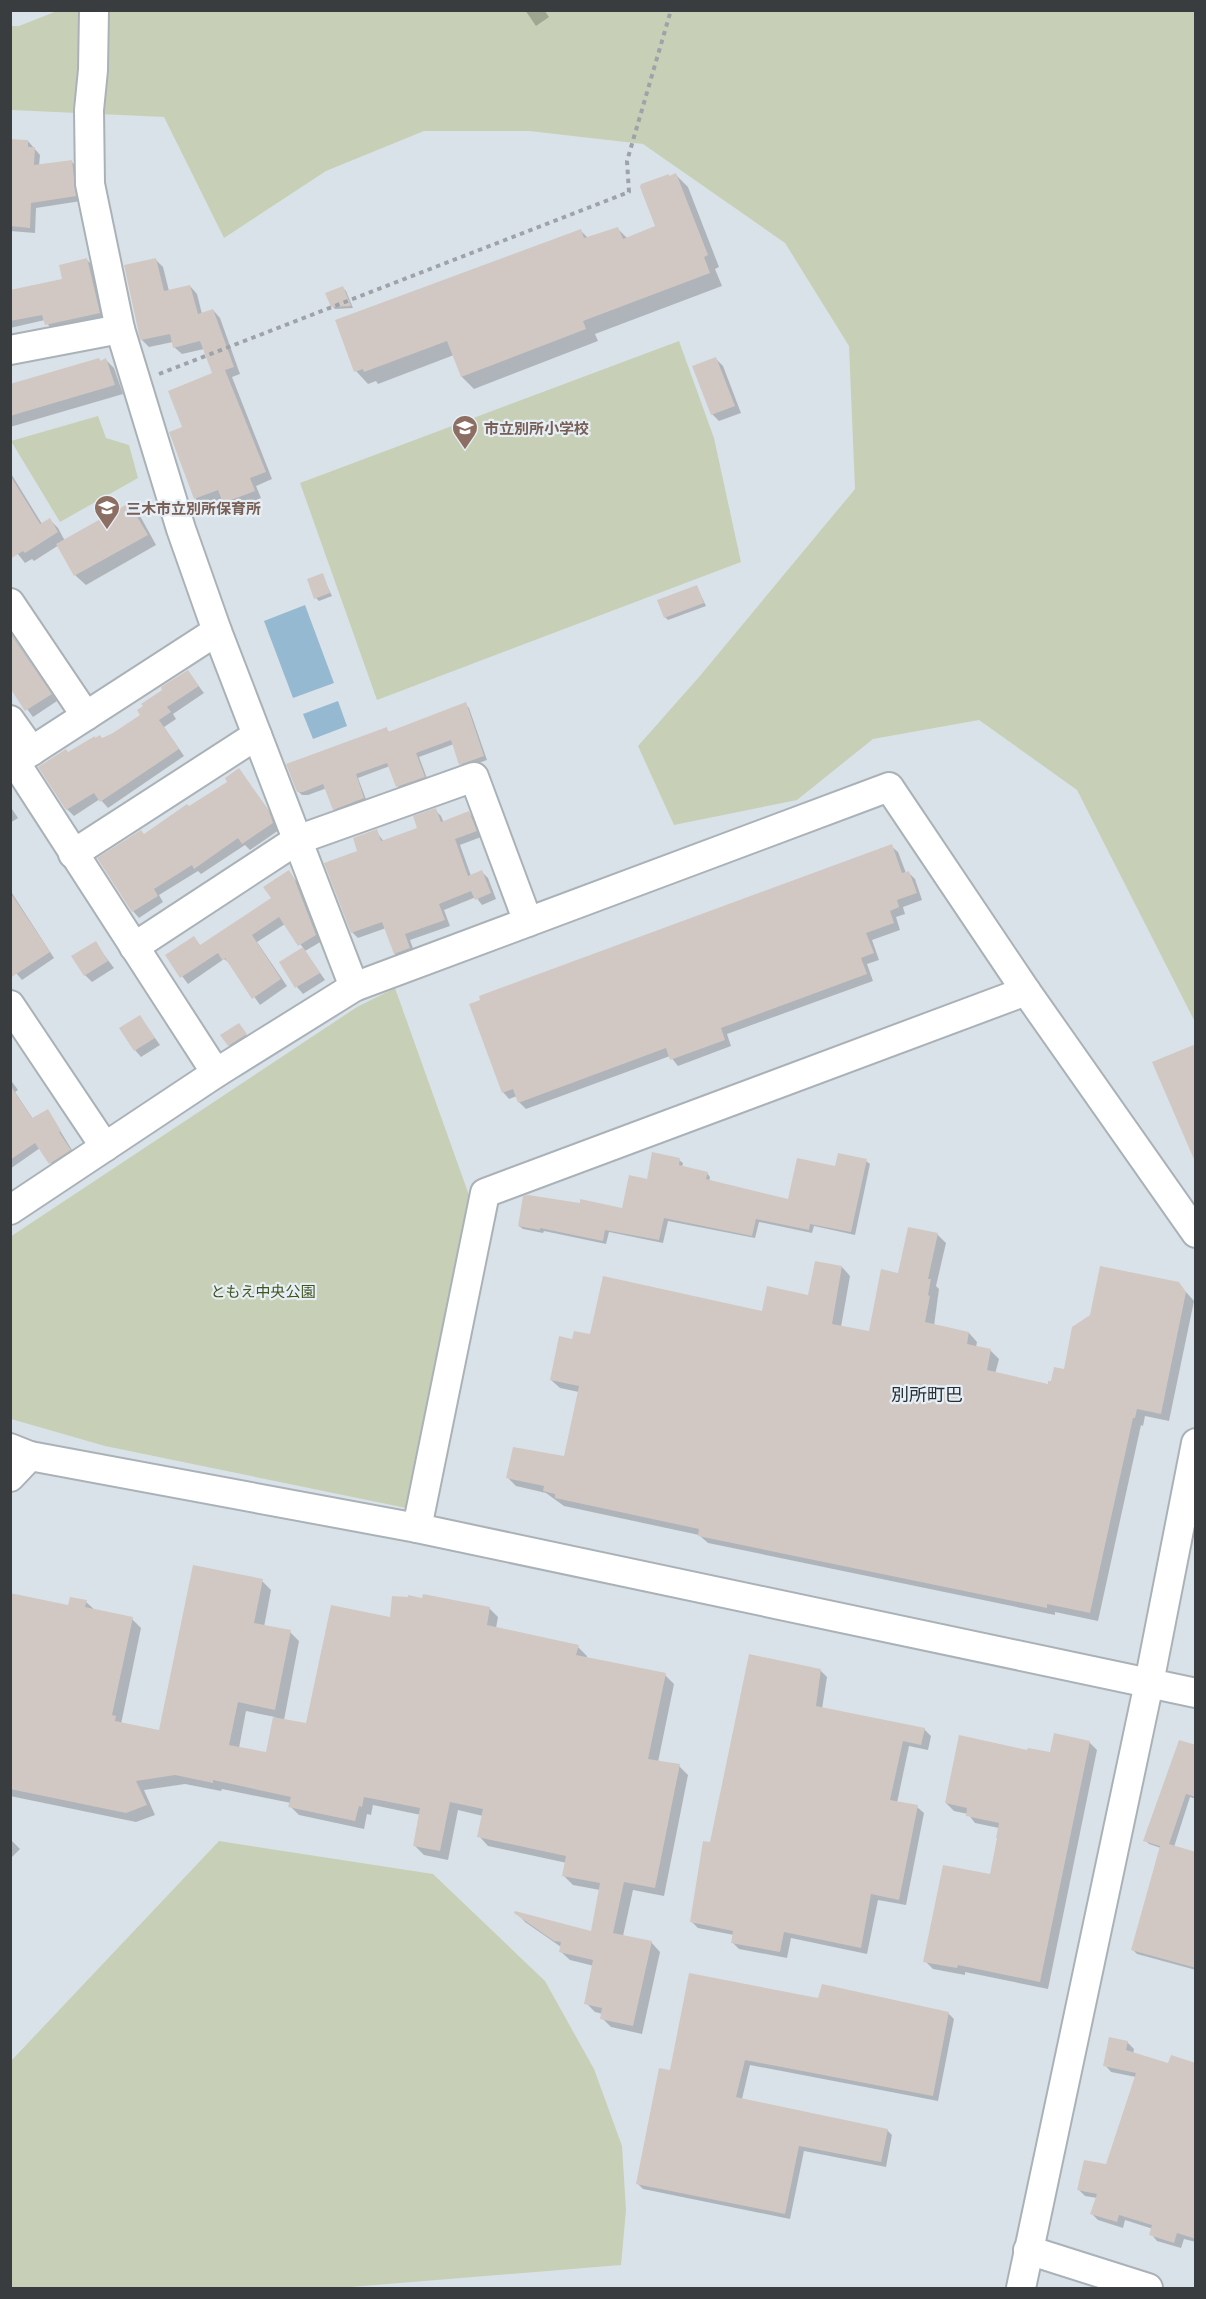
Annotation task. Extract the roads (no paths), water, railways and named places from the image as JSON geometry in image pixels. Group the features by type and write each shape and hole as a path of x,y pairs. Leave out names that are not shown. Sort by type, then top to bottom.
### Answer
{"street":[{"path":"94,10 93,70 89,110 90,184 120,329 181,528 216,631 354,987"},
{"path":"10,350 120,329"},
{"path":"10,603 86,716"},
{"path":"19,760 216,631"},
{"path":"10,720 19,760 73,854 216,1073"},
{"path":"73,854 257,735"},
{"path":"134,947 297,840 474,777 528,922"},
{"path":"10,1210 216,1073 354,987 889,787 1026,992 1196,1233"},
{"path":"417,1527 485,1193 1026,992"},
{"path":"10,1005 105,1147"},
{"path":"1021,2289 1149,1683 1196,1443"},
{"path":"10,1477 20,1452 417,1527 1196,1693"},
{"path":"1028,2250 1148,2289"}],"water":[{"path":"305,605 334,683 293,698 264,621"},
{"path":"338,701 347,726 313,739 303,714"}],"place":[{"name":"市立別所小学校","path":"465,451"},
{"name":"三木市立別所保育所","path":"107,531"}],"district":[{"name":"別所町巴","path":"927,1394"}],"park label":[{"name":"ともえ中央公園","path":"263,1291"}]}
